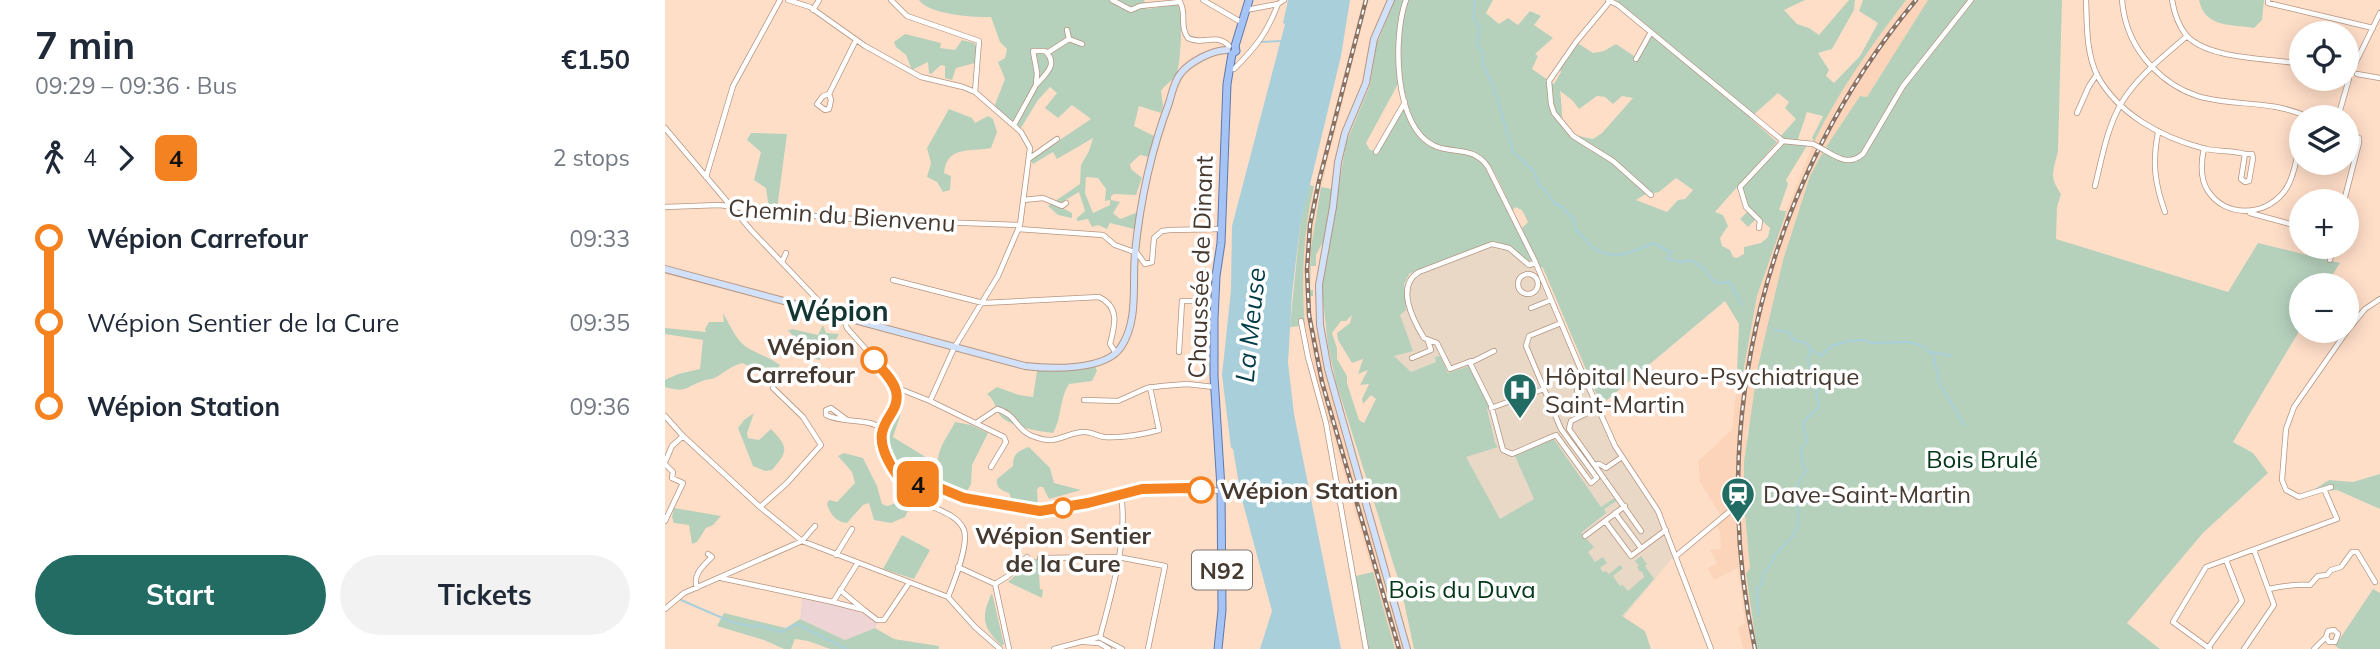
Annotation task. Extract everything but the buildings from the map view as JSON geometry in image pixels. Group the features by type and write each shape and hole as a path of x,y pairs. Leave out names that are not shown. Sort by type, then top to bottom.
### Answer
{"main road":[{"name":"Chaussée de Dinant","path":"1218,649 1222,610 1221,491 1214,387 1214,301 1221,229 1231,49 1249,0"},
{"path":"1391,0 1374,39 1364,89 1341,146 1333,207 1319,275 1319,315 1333,421 1407,649"},
{"path":"665,269 1025,366 1068,368 1102,362 1120,349 1130,326 1135,251 1145,181 1178,76 1190,64 1219,51 1231,49"}],"street":[{"path":"706,178 733,86 780,0"},
{"path":"788,0 813,10 856,40 921,77 964,86 975,92 1014,125 1030,149 1019,227 998,276 954,348 930,401"},
{"path":"813,10 819,0"},
{"path":"891,0 908,16 979,41 975,92"},
{"path":"1112,0 1131,10 1180,2 1183,28 1188,38 1200,42 1214,38 1221,40 1231,49"},
{"path":"1203,0 1241,22"},
{"path":"1246,10 1278,4 1284,0"},
{"path":"1406,0 1397,41 1405,102 1415,126 1437,147 1471,152 1483,159 1536,263 1539,278 1596,406 1622,457 1658,511 1711,649"},
{"path":"1651,195 1613,161 1573,136 1554,113 1548,89 1549,81 1609,0 1783,141 1813,144 1848,161 1863,155 1909,77 1971,0"},
{"path":"2085,0 2088,46 2097,74 2121,104 2158,133 2204,149 2252,154 2249,181 2245,182 2241,179 2245,154"},
{"path":"2122,0 2131,38 2152,67 2172,85 2203,100 2270,107 2289,112"},
{"path":"2172,0 2178,21 2187,36 2199,45 2217,52 2289,62"},
{"path":"2268,0 2268,3 2373,28"},
{"path":"1229,69 1234,69 1268,29 1278,4"},
{"path":"2359,52 2380,13"},
{"path":"1067,30 1069,39"},
{"path":"1636,59 1651,32"},
{"path":"2095,186 2107,138 2121,104 2152,67 2187,36"},
{"path":"1069,39 1082,44"},
{"path":"1036,85 1033,51 1047,53 1069,39"},
{"path":"829,94 856,40"},
{"path":"1014,125 1036,85 1052,64 1047,53"},
{"path":"2077,113 2097,74"},
{"path":"2359,74 2380,78"},
{"path":"1376,152 1405,102"},
{"path":"665,128 731,207 831,314"},
{"path":"2158,133 2153,171 2165,212"},
{"path":"1029,159 1057,139"},
{"path":"1759,228 1760,221 1746,207 1740,187 1783,141"},
{"path":"2204,149 2202,167 2208,192 2224,205 2289,224"},
{"path":"2249,212 2265,209 2286,189 2290,175"},
{"path":"1023,200 1043,198 1062,206 1066,202"},
{"name":"Chemin du Bienvenu","path":"665,207 719,205 832,218 1019,227 1103,235 1115,245 1135,251"},
{"path":"2265,209 2265,217"},
{"path":"1135,251 1145,264 1149,264 1153,258 1154,239 1162,231 1221,229"},
{"path":"1412,358 1431,350 1410,313 1407,287 1414,274 1492,244 1509,248 1529,265 1536,263"},
{"path":"782,262 786,253"},
{"path":"1525,274 1539,278 1537,289 1532,293 1522,293 1518,288 1518,281 1525,274"},
{"path":"809,290 811,280"},
{"path":"893,280 983,303 1099,297 1109,304 1115,315 1109,344 1116,352"},
{"path":"2359,316 2380,299"},
{"path":"1531,308 1551,300"},
{"path":"1179,352 1182,301 1214,301"},
{"path":"843,317 847,328 895,387 1004,437 1006,442 991,467"},
{"path":"1301,321 1308,357 1333,421 1366,649"},
{"path":"1561,323 1529,336 1526,342 1544,389 1560,425 1595,465 1641,531"},
{"path":"1428,341 1437,343 1450,369 1494,352"},
{"path":"2331,487 2299,497 2286,490 2282,480 2285,429 2294,407 2339,343"},
{"path":"1471,361 1491,408 1500,445 1507,453 1511,454 1567,432"},
{"path":"1084,400 1118,401 1150,387 1187,384 1214,387"},
{"path":"1577,391 1587,384"},
{"path":"895,387 896,401 883,429 881,443 884,453 902,481 918,499 949,514 962,527 965,543 948,597"},
{"path":"976,423 997,409 1013,416 1023,431 1049,440 1085,431 1103,437 1137,436 1159,430 1150,387"},
{"path":"760,507 787,483 821,444 803,417 773,388"},
{"path":"1491,408 1544,389"},
{"path":"1583,409 1596,406"},
{"path":"1560,425 1568,424 1596,406"},
{"path":"665,416 760,507 802,541 948,597 975,627 1000,649"},
{"path":"847,420 873,424 883,429"},
{"path":"1556,435 1591,482 1597,478 1567,432 1568,424"},
{"path":"665,521 683,483 672,478 673,472 665,463 673,446 683,436"},
{"path":"1595,465 1606,468 1622,457"},
{"path":"910,487 928,483 964,498 1040,511 1088,503 1142,489 1187,488 1221,491"},
{"path":"2227,560 2242,601 2209,649 2173,622 2204,568 2337,519 2324,489"},
{"path":"1099,637 1112,589 1124,526 1121,494"},
{"path":"1677,556 1741,502"},
{"path":"1585,536 1625,506"},
{"path":"1615,513 1641,548"},
{"path":"1605,521 1631,556 1666,530"},
{"path":"665,609 684,593 802,541 815,526"},
{"path":"836,555 852,528"},
{"path":"2244,649 2273,609 2274,602 2254,550"},
{"path":"2269,589 2298,583 2310,585 2318,576 2327,575 2331,570 2341,567 2352,552 2357,552 2375,582"},
{"path":"697,588 696,578 699,571 712,557 708,554"},
{"path":"995,584 1008,576 1027,557"},
{"path":"1040,558 1118,557 1165,566 1148,649"},
{"path":"833,602 857,564"},
{"path":"958,566 995,584"},
{"path":"720,578 864,610"},
{"path":"840,590 877,620 884,620 909,583"},
{"path":"995,584 1009,649"},
{"path":"1054,649 1099,637 1122,649"},
{"path":"2314,649 2326,637"},
{"path":"1080,642 1099,643 1109,649"}],"shaded area":[{"path":"1363,0 1368,0 1318,201 1311,248 1309,296 1313,325 1322,338 1407,649 1395,649 1351,499 1315,372 1305,326 1302,286 1304,242 1310,205"},
{"path":"1906,0 1928,0 1867,97 1860,96 1824,150 1810,176 1783,260 1758,366 1747,432 1744,504 1750,568 1746,574 1757,649 1743,649 1738,628 1745,623 1738,568 1714,580 1708,568 1717,563 1710,550 1721,549 1720,532 1715,522 1722,517 1700,482 1698,461 1732,430 1736,393 1740,390 1757,296 1786,211 1813,144 1829,110 1862,57"},
{"name":"Hôpital Neuro-Psychiatrique Saint-Martin","path":"1518,233 1613,447 1648,498 1674,556 1623,618 1516,557 1393,355 1390,282"},
{"path":"802,598 831,603 867,615 878,623 875,628 845,640 800,619"}],"green space":[{"path":"919,0 1144,0 1147,9 1179,4 1181,40 1176,75 1161,91 1161,113 1139,106 1134,126 1156,137 1149,157 1140,155 1130,164 1131,169 1142,178 1136,195 1111,196 1111,200 1120,202 1113,213 1120,219 1141,211 1138,230 1110,223 1107,229 1098,225 1092,227 1088,219 1077,221 1085,211 1079,192 1057,205 1072,213 1072,218 1058,215 1048,206 1080,184 1081,165 1093,138 1057,159 1053,152 1033,164 1030,160 1091,119 1072,105 1058,118 1045,108 1057,93 1050,87 1038,100 1021,128 994,107 1005,79 998,62 1005,58 1007,49 1000,42 991,17 952,14 924,5","holes":["1086,177 1098,178 1106,189 1105,201 1110,200 1110,205 1093,213 1085,193"]},
{"name":"Bois du Duva","path":"1395,0 1493,0 1486,13 1499,24 1508,18 1518,25 1530,11 1541,16 1534,25 1553,38 1535,54 1538,56 1532,69 1554,84 1561,72 1559,67 1576,42 1593,53 1604,51 1616,44 1637,58 1654,32 1616,0 1805,0 1784,10 1797,24 1819,35 1849,0 1855,0 1854,10 1832,49 1818,53 1829,70 1826,76 1834,83 1860,56 1878,23 1859,11 1863,0 1906,0 1845,86 1814,142 1812,138 1823,116 1807,112 1797,142 1808,144 1786,180 1788,184 1779,210 1786,211 1785,216 1757,296 1740,390 1736,393 1739,324 1725,301 1601,405 1543,268 1539,266 1522,228 1528,222 1522,210 1515,207 1513,210 1496,175 1483,157 1470,151 1434,143 1424,136 1412,116 1400,67 1399,82 1366,143 1370,150 1376,151 1404,106 1425,140 1438,148 1474,156 1498,188 1516,221 1532,261 1527,261 1512,249 1493,241 1409,274 1404,284 1406,310 1400,315 1413,351 1394,356 1411,372 1436,362 1435,357 1440,356 1448,373 1469,366 1490,408 1487,409 1498,447 1466,457 1500,519 1534,499 1515,456 1553,438 1601,507 1616,497 1618,500 1604,509 1606,513 1581,533 1594,547 1588,552 1595,562 1603,557 1607,563 1600,568 1603,572 1609,574 1620,565 1623,568 1613,576 1620,586 1623,585 1628,591 1644,577 1635,561 1641,556 1647,564 1645,566 1654,579 1622,616 1645,631 1651,649 1414,649 1401,588 1336,382 1328,346 1322,291 1330,241 1323,242 1316,255 1316,266 1311,266 1310,290 1313,290 1313,296 1309,296 1311,248 1321,187 1338,190 1346,143 1370,85 1377,43","holes":["1560,91 1579,109 1597,96 1605,97 1613,104 1622,96 1633,98 1602,133 1593,139 1567,129","1778,93 1789,102 1785,108 1796,119 1779,138 1783,142 1740,190 1749,210 1740,219 1748,227 1758,217 1770,228 1768,237 1761,243 1744,247 1744,254 1737,258 1722,246 1720,238 1728,226 1723,215 1715,212 1777,142 1750,118","1676,178 1693,190 1667,212 1636,200 1659,192","1352,315 1350,323 1337,333 1338,340 1352,363 1363,359 1358,374 1368,370 1360,385 1369,384 1362,399 1363,404 1371,395 1376,399 1364,423 1359,420 1347,376 1337,359 1332,333 1341,321 1346,321"]},
{"name":"Bois Brulé","path":"1928,0 2062,0 2058,151 2053,174 2061,194 2057,207 2056,239 2228,292 2258,243 2289,251 2289,259 2324,259 2340,263 2334,273 2289,273 2289,343 2292,343 2233,442 2253,453 2268,473 2203,533 2127,623 2160,649 1757,649 1746,574 1750,568 1744,504 1744,462 1758,366 1783,260 1810,176 1860,96 1867,97"},
{"path":"2199,0 2264,0 2262,20 2254,28 2220,23 2207,16"},
{"path":"905,34 941,43 940,48 955,50 962,40 974,43 978,50 975,63 956,68 952,80 945,78 945,66 941,65 931,74 928,62 912,70 906,55 894,42"},
{"path":"949,109 972,118 975,123 988,116 993,119 997,132 991,148 961,152 950,158 944,173 951,176 950,190 943,192 937,182 927,177 931,163 927,148"},
{"path":"751,133 787,134 777,209 769,209 766,188 754,180 761,152 747,140"},
{"path":"1309,185 1314,186 1304,256 1305,326 1290,327 1300,226"},
{"path":"723,313 741,343 780,365 777,371 765,373 742,363 685,389 665,387 665,380 700,369 703,340 665,334 665,328 706,332 709,322 724,322"},
{"path":"823,325 826,333 839,334 830,351 819,360 804,353 787,331 792,329 818,335"},
{"path":"1095,366 1097,371 1092,381 1069,384 1053,433 1032,430 1009,422 999,414 987,394 997,387 1033,397 1037,371 1082,370"},
{"path":"904,391 893,437 937,464 942,446 955,422 971,425 988,433 972,465 971,484 965,495 934,482 915,482 899,470 885,443 886,430 899,404 900,392"},
{"path":"754,413 747,433 748,438 759,440 771,429 783,445 784,453 772,470 765,471 753,466 738,428"},
{"path":"1029,447 1050,468 1054,483 1081,490 1049,499 1043,487 1039,487 1038,506 1013,503 1009,493 998,487 997,479 1013,466 1017,453"},
{"path":"844,453 863,458 877,486 882,504 887,506 905,500 910,507 905,517 891,523 874,520 869,503 863,505 847,523 834,517 827,504 829,500 837,502 855,483 852,472 838,456"},
{"path":"2380,474 2380,509 2337,490 2328,491 2326,486 2310,492 2329,480 2353,482"},
{"path":"674,508 721,516 692,544 689,525 674,523"},
{"path":"902,535 930,550 914,579 883,569"},
{"path":"1028,559 1038,559 1042,598 1008,582 1025,566 1023,564"},
{"path":"1373,572 1395,649 1365,649 1351,577"},
{"path":"2373,589 2380,593 2380,649 2340,649 2335,646"},
{"path":"992,593 1004,644 1002,646 985,622"},
{"path":"724,613 786,628 800,619 845,640 875,628 894,639 939,646 939,649 830,649 795,639 791,649 784,649 717,626"}],"water":[{"name":"La Meuse","path":"1288,0 1350,0 1341,56 1300,226 1288,363 1294,414 1341,649 1260,649 1272,611 1241,496 1231,448 1222,375 1231,290 1232,226 1285,24 1283,23"}],"waterway":[{"path":"1475,0 1474,18 1480,28 1477,44 1494,88 1513,152 1534,171 1539,186 1555,204 1574,220 1576,231 1600,252 1623,254 1653,243 1671,252 1667,259 1682,262 1692,260 1706,271 1715,283 1730,282 1742,305"},
{"path":"1261,42 1283,41"},
{"path":"1758,615 1757,590 1762,583 1763,574 1797,529 1799,484 1806,471 1802,463 1801,449 1807,441 1804,423 1818,408 1819,403 1816,397 1820,381 1809,366 1810,349 1807,343 1794,340 1789,332 1774,330"},
{"path":"1810,349 1821,356 1831,346 1849,341 1908,342 1920,345 1933,355 1940,384 1964,425"},
{"path":"1932,352 1951,356"},
{"path":"681,600 734,623 758,625 780,632 797,624 847,649"}],"tunnel":[{"path":"1330,422 1335,420"}],"railway":[{"path":"1366,0 1310,225 1307,270 1309,315 1322,382 1399,649"},
{"path":"1755,649 1741,563 1738,477 1745,391 1761,306 1786,224 1821,145 1864,70 1916,0"}],"bus line":[{"name":"4","path":"874,360 890,379 897,393 881,435 882,447 895,472 910,487 928,483 964,498 1040,511 1088,503 1142,489 1201,490"}],"place":[{"name":"Wépion Carrefour","path":"874,360"},
{"name":"Hôpital Neuro-Psychiatrique Saint-Martin","path":"1520,420"},
{"name":"Wépion Station","path":"1201,490"},
{"name":"Wépion Sentier de la Cure","path":"1063,508"},
{"name":"Dave-Saint-Martin","path":"1738,524"}],"district":[{"name":"Wépion","path":"837,310"}]}
